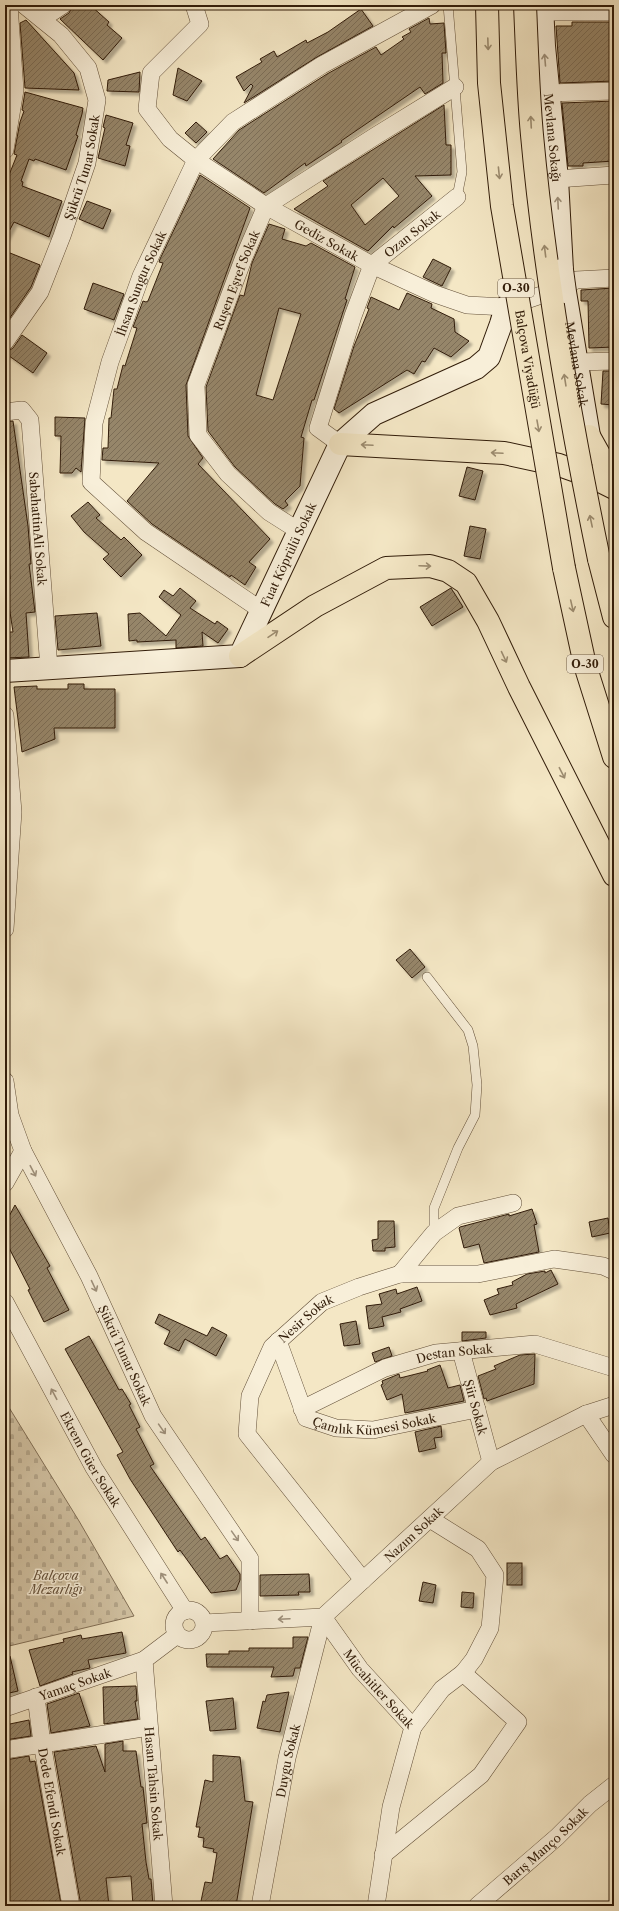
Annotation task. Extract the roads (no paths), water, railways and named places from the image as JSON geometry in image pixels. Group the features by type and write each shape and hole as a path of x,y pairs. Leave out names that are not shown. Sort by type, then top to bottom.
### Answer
{"highway":[{"name":"Balçova Viyadüğü","path":"487,5 490,83 502,206 536,412 564,568 585,665 614,757"},
{"name":"O-30","path":"537,7 532,134 546,260 574,438 599,559 614,617"},
{"path":"589,436 609,472 614,478"},
{"path":"340,444 504,453 559,465 590,476 614,488"},
{"path":"240,656 315,606 386,568 430,566 448,571 466,583 488,621 519,687 614,875"}],"main road":[{"name":"Mevlana Sokağı","path":"537,7 557,179 562,270 565,292"},
{"name":"Mevlana Sokak","path":"565,292 578,362 589,436"},
{"name":"Fuat Köprülü Sokak","path":"240,656 340,444 374,414 476,368 489,357 502,324 506,307"},
{"path":"5,671 240,656"}],"street":[{"path":"5,150 15,90 9,5"},
{"name":"Şükrü Tunar Sokak","path":"5,342 40,292 62,236 87,163 97,100 88,68 61,35 24,5"},
{"path":"42,19 63,5"},
{"name":"Gediz Sokak","path":"194,5 200,24 151,73 148,109 170,139 196,160 266,206 372,265 435,294 467,305 506,307"},
{"name":"İhsan Sungur Sokak","path":"261,610 146,532 91,482 94,423 110,362 141,276 196,160 232,122 322,66 432,5"},
{"path":"537,7 614,12"},
{"path":"266,206 455,87"},
{"path":"548,93 614,91"},
{"path":"557,179 614,175"},
{"name":"Ozan Sokak","path":"340,444 318,428 353,316 372,265 457,197"},
{"name":"Ruşen Eşref Sokak","path":"266,206 244,257 196,385 198,435 228,474 270,512 299,531"},
{"path":"506,307 562,288 576,280 614,278"},
{"path":"578,362 614,361"},
{"name":"SabahattinAli Sokak","path":"5,412 22,410 30,420 49,668"},
{"path":"5,715 12,812 5,929"},
{"name":"Şükrü Tunar Sokak","path":"5,1081 10,1115 23,1151 89,1276 153,1416 250,1560 250,1621"},
{"path":"5,1183 23,1151"},
{"path":"400,1274 434,1233 458,1216 513,1203"},
{"name":"Nesir Sokak","path":"363,1580 247,1434 250,1396 272,1347 322,1302 359,1287 400,1274 478,1274 554,1259 603,1266 614,1271"},
{"name":"Ekrem Güer Sokak","path":"5,1302 94,1468 185,1611"},
{"name":"Çamlık Kümesi Sokak","path":"278,1341 306,1418 336,1428 373,1430 477,1409"},
{"name":"Destan Sokak","path":"302,1409 385,1368 436,1353 535,1344 614,1368"},
{"name":"Şiir Sokak","path":"461,1351 491,1462"},
{"name":"Nazım Sokak","path":"323,1617 491,1462 586,1414 614,1405"},
{"path":"586,1414 614,1455"},
{"path":"414,1727 442,1689 463,1673 474,1659 490,1628 495,1575 478,1548 430,1519"},
{"path":"185,1611 195,1611 200,1614 204,1623 202,1633 195,1639 185,1640 177,1635 174,1626 180,1613 185,1611"},
{"path":"204,1623 323,1617"},
{"name":"Mücahitler Sokak","path":"323,1617 360,1669 414,1727 391,1807 376,1906"},
{"name":"Duygu Sokak","path":"260,1906 287,1758 323,1617"},
{"name":"Yamaç Sokak","path":"5,1708 144,1660 177,1635"},
{"name":"Hasan Tahsin Sokak","path":"144,1660 164,1906"},
{"path":"383,1855 481,1775 518,1722 463,1673"},
{"name":"Dede Efendi Sokak","path":"36,1697 42,1743 71,1906"},
{"path":"5,1750 149,1727"},
{"name":"Barış Manço Sokak","path":"477,1906 557,1837 590,1804 614,1785"}],"lane":[{"name":"Ozan Sokak","path":"448,5 462,172 457,197"},
{"path":"427,977 468,1030 473,1046 477,1085 475,1115 458,1148 434,1208 434,1233"}],"park label":[{"name":"Balçova Mezarlığı","path":"56,1582"}]}
